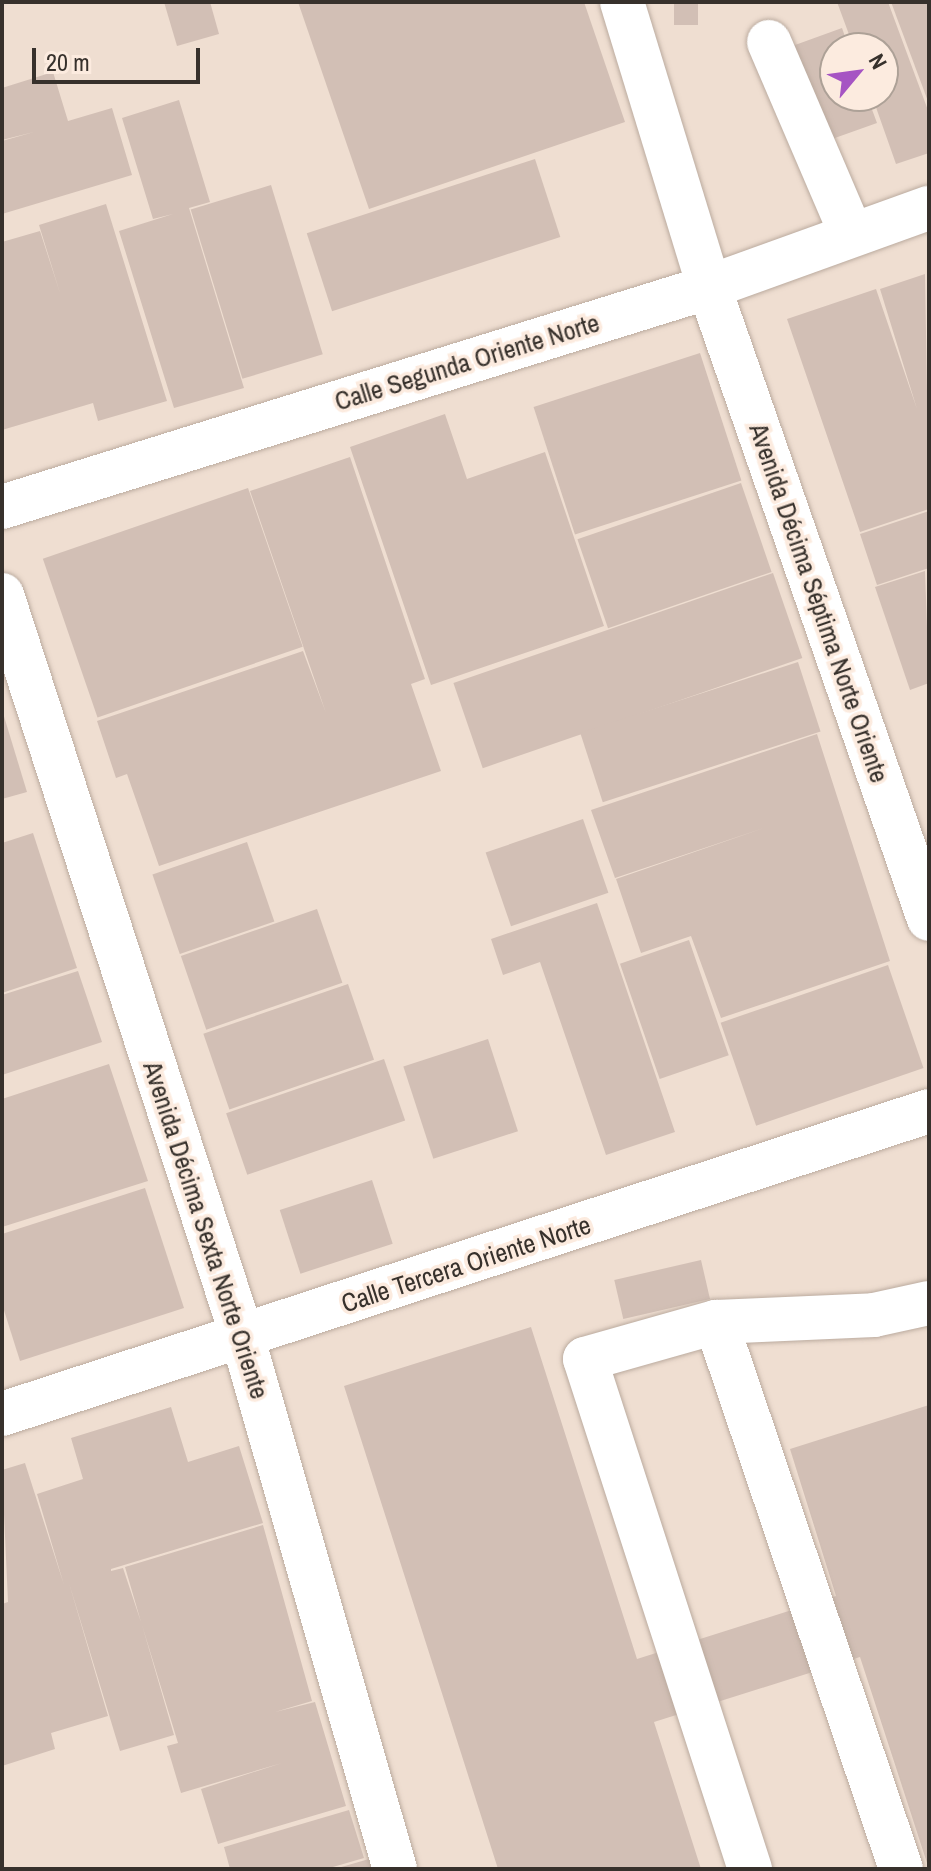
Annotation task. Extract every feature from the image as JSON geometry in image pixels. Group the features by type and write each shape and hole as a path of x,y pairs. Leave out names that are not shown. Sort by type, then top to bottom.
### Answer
{"street":[{"name":"Avenida Décima Séptima Norte Oriente","path":"622,2 709,287 929,919"},
{"path":"769,42 851,233"},
{"name":"Calle Segunda Oriente Norte","path":"2,507 709,287 851,233 929,208"},
{"name":"Avenida Décima Sexta Norte Oriente","path":"2,595 243,1339 395,1869"},
{"name":"Calle Tercera Oriente Norte","path":"2,1414 243,1339 929,1111"},
{"path":"750,1869 585,1359 716,1322 874,1315 929,1303"},
{"path":"716,1322 901,1869"}],"building":[{"path":"164,2 210,2 219,34 177,46"},
{"path":"298,2 584,2 625,122 369,209"},
{"path":"674,2 698,2 698,25 674,25"},
{"path":"837,2 888,2 929,113 929,153 896,164 878,112 899,112 899,32 848,32"},
{"path":"891,2 929,2 929,104"},
{"path":"819,36 819,112 873,112 877,123 818,144 784,49"},
{"path":"53,72 68,121 112,108 132,175 2,214 2,141 34,132 2,140 2,88"},
{"path":"179,100 210,202 189,208 244,388 174,408 119,231 173,214 153,219 122,118"},
{"path":"535,159 560,237 332,311 307,233"},
{"path":"271,185 323,354 242,379 191,210"},
{"path":"106,204 167,401 98,421 93,403 2,430 2,242 40,231 60,293 39,225"},
{"path":"925,274 929,509 860,532 787,319 876,289 917,409 880,289"},
{"path":"700,353 741,480 575,535 534,407"},
{"path":"445,414 467,479 545,452 604,626 431,685 350,447"},
{"path":"350,457 425,679 411,684 441,771 159,866 127,774 116,778 97,721 303,651 326,713 250,491"},
{"path":"741,483 772,572 608,628 577,539"},
{"path":"248,488 303,647 98,717 43,559"},
{"path":"929,511 929,568 877,585 860,534"},
{"path":"925,571 929,683 910,690 875,587"},
{"path":"773,573 802,658 483,768 453,683"},
{"path":"798,662 821,731 603,802 580,733"},
{"path":"2,714 27,792 2,799"},
{"path":"817,734 890,961 721,1018 691,936 641,953 616,879 767,827 615,878 591,810"},
{"path":"583,819 608,893 511,926 486,853"},
{"path":"33,833 77,968 2,993 2,843"},
{"path":"247,842 274,921 180,954 152,875"},
{"path":"597,903 675,1132 606,1155 540,962 503,975 491,939"},
{"path":"317,909 342,983 206,1030 181,956"},
{"path":"689,940 729,1055 660,1079 620,964"},
{"path":"888,965 923,1068 756,1126 721,1023"},
{"path":"78,971 102,1042 2,1075 2,995"},
{"path":"348,984 374,1060 229,1109 203,1034"},
{"path":"488,1039 518,1131 433,1159 403,1067"},
{"path":"384,1059 405,1120 247,1175 226,1113"},
{"path":"109,1064 148,1181 2,1227 2,1099"},
{"path":"372,1180 393,1244 300,1274 280,1210"},
{"path":"145,1188 184,1308 20,1361 2,1304 2,1234"},
{"path":"701,1260 710,1299 623,1319 614,1280"},
{"path":"531,1327 637,1659 836,1596 790,1449 929,1405 929,1869 860,1657 654,1722 701,1869 498,1869 344,1386"},
{"path":"171,1407 188,1462 239,1446 263,1523 111,1571 123,1568 141,1622 125,1567 263,1525 312,1701 275,1712 315,1702 346,1806 218,1844 201,1789 282,1763 181,1793 167,1746 178,1743 142,1625 174,1735 120,1751 69,1583 108,1716 51,1733 55,1749 2,1766 2,1604 8,1602 2,1470 25,1463 64,1585 37,1494 83,1479 71,1438"},
{"path":"349,1810 364,1858 326,1869 230,1869 224,1847"},
{"path":"369,1859 372,1869 338,1869 338,1868"}]}
